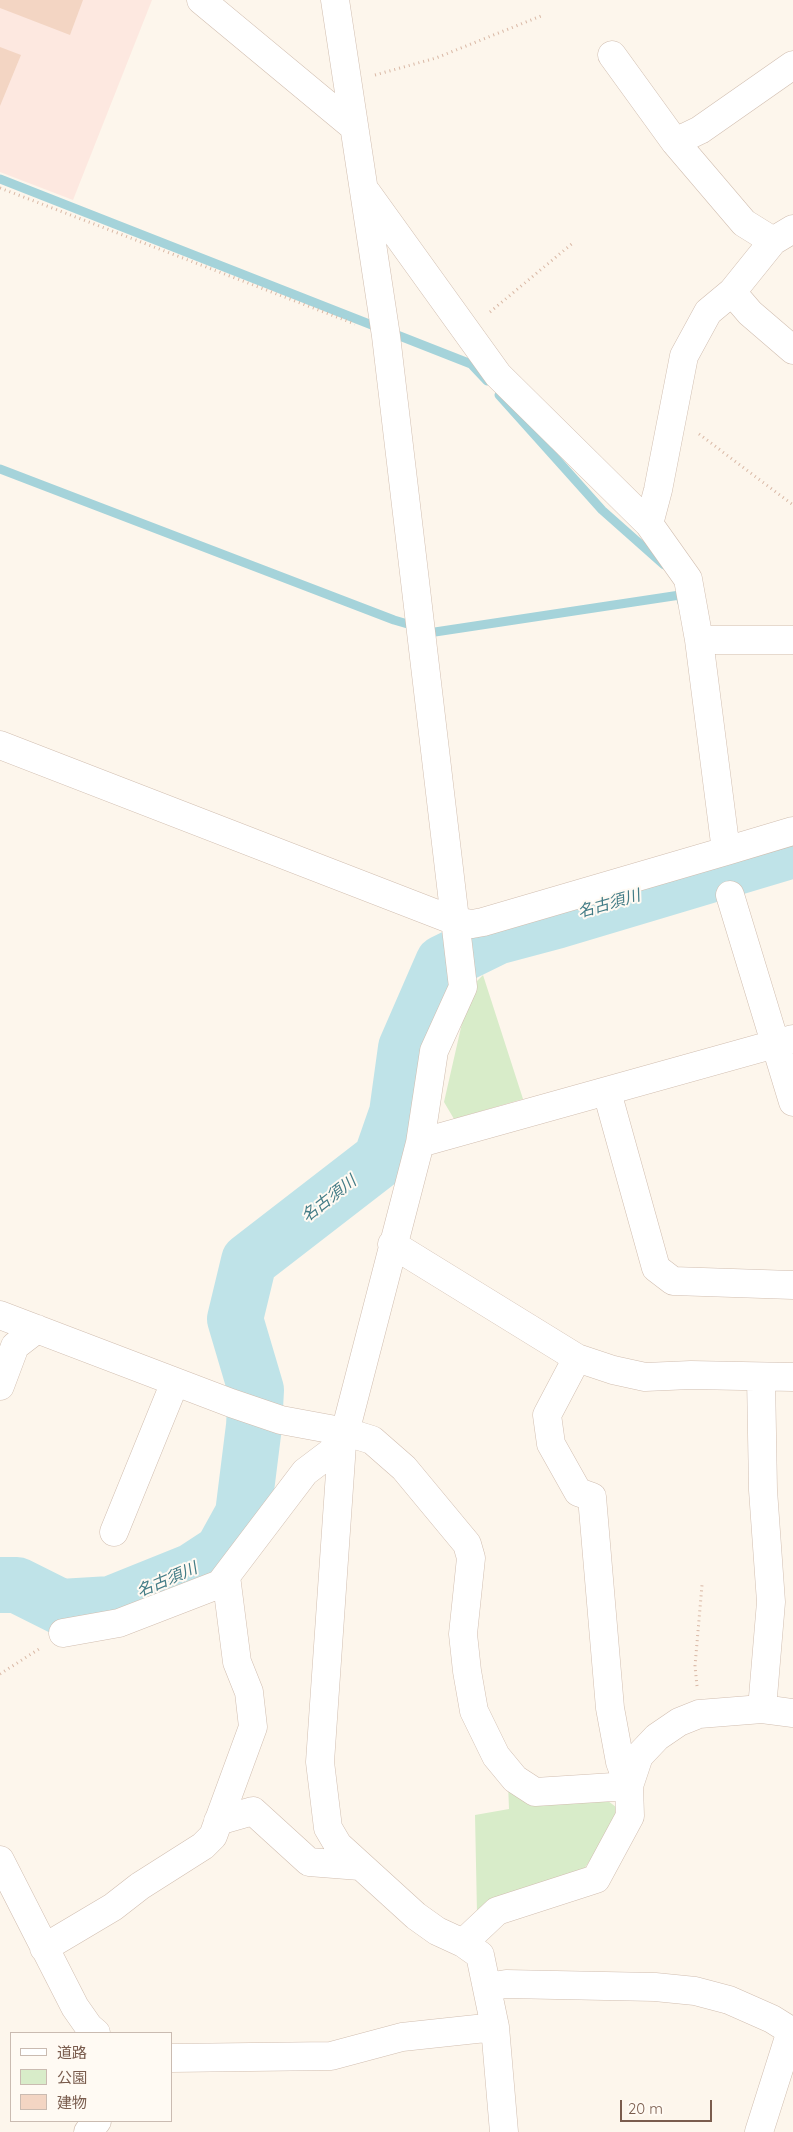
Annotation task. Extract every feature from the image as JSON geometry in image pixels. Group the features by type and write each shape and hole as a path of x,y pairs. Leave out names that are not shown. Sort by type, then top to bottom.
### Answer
{"street":[{"path":"201,0 354,127"},
{"path":"335,0 384,327 463,987 434,1051 420,1143 392,1244 344,1438 320,1762 328,1828 338,1845 416,1916 437,1931 463,1943 480,1955 495,2026 504,2132"},
{"path":"612,55 675,142 744,223 783,235 732,292 708,312 684,356 658,490 649,524"},
{"path":"675,142 700,130 793,65"},
{"path":"363,187 498,375 649,524 688,579 700,648 726,851"},
{"path":"732,292 750,313 793,350 793,364"},
{"path":"700,648 793,640"},
{"path":"0,745 455,924 483,922 793,831"},
{"path":"730,895 784,1041 793,1102"},
{"path":"420,1143 784,1041"},
{"path":"607,1092 656,1268 673,1281 793,1285"},
{"path":"392,1244 577,1358 613,1370 645,1377 691,1375 793,1377"},
{"path":"0,1315 231,1403 344,1438 372,1440 404,1468 467,1544 471,1558 464,1634 467,1671 474,1710 496,1756 515,1779 535,1792 629,1786"},
{"path":"0,1386 15,1346 37,1329"},
{"path":"463,1943 497,1911 596,1879 630,1816 629,1786 620,1762 610,1708 592,1497 578,1492 551,1444 547,1415 577,1358"},
{"path":"761,1377 763,1490 771,1602 762,1709"},
{"path":"114,1532 175,1382"},
{"path":"63,1633 119,1623 220,1584 304,1472 344,1438"},
{"path":"44,1948 113,1907 140,1886 203,1846 213,1836 253,1727 249,1692 237,1662 226,1576"},
{"path":"629,1786 639,1756 657,1737 679,1722 699,1714 762,1709 793,1713"},
{"path":"218,1821 253,1811 309,1862 360,1866"},
{"path":"0,1860 75,2006 88,2027 95,2032"},
{"path":"488,1988 506,1984 655,1987 695,1991 730,2000 772,2018 792,2031 765,2130"},
{"path":"172,2058 331,2056 402,2038 495,2026"},
{"path":"88,2132 96,2122"}],"path":[{"path":"348,83 436,58 541,16"},
{"path":"0,188 384,327"},
{"path":"466,331 574,242"},
{"path":"672,414 793,505"},
{"path":"699,1714 695,1666 702,1585"},
{"path":"0,1674 63,1633"}],"shaded area":[{"path":"0,0 152,0 73,200 0,172"}],"green space":[{"path":"483,975 523,1099 454,1119 444,1102 470,988"},
{"path":"508,1783 600,1795 616,1807 614,1826 584,1869 477,1913 475,1815 509,1809"}],"building":[{"path":"0,0 83,0 70,35 0,8"},
{"path":"0,47 21,55 0,106"}],"waterway":[{"path":"0,179 471,364 487,381"},
{"path":"499,395 602,510 664,565"},
{"path":"0,469 394,620 435,632 680,595 682,603"},
{"name":"名古須川","path":"0,1585 17,1585 61,1607 111,1604 193,1571 222,1552 243,1514 254,1426 256,1390 235,1319 249,1261 381,1159 397,1113 406,1048 443,963 496,937 556,921 793,850"}]}
